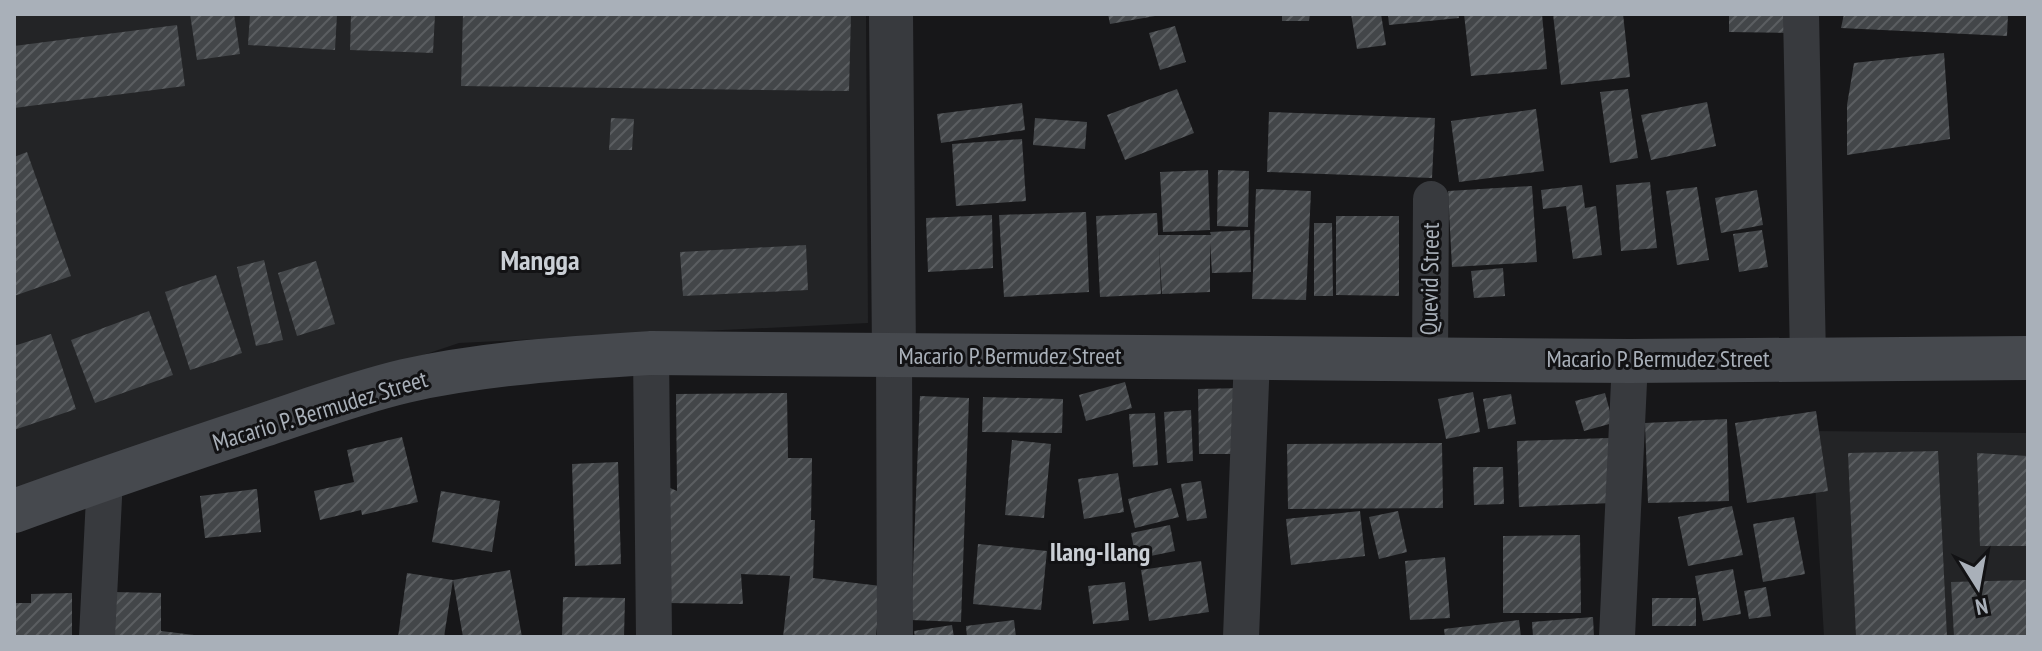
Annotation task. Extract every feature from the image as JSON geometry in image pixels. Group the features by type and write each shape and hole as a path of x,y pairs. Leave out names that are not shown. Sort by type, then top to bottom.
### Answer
{"main road":[{"name":"Macario P. Bermudez Street","path":"14,511 345,398 404,381 473,369 651,353 1630,361 2028,358"}],"street":[{"path":"891,14 895,637"},
{"path":"1801,14 1808,358"},
{"name":"Quevid Street","path":"1430,358 1431,199"},
{"path":"651,353 654,637"},
{"path":"1241,637 1252,357"},
{"path":"1617,637 1630,361"},
{"path":"97,637 105,478"}],"shaded area":[{"path":"14,14 866,14 868,323 459,343 14,493"},
{"path":"1812,431 2028,433 2028,637 1824,637"}],"building":[{"path":"190,14 234,14 240,54 197,60"},
{"path":"250,14 337,14 335,50 248,45"},
{"path":"351,14 435,14 433,53 350,50"},
{"path":"463,14 851,14 849,91 461,86"},
{"path":"1108,14 1155,14 1155,16 1110,24"},
{"path":"1282,14 1310,14 1309,21 1282,21"},
{"path":"1351,14 1381,14 1386,45 1357,49"},
{"path":"1388,14 1458,14 1459,18 1389,25"},
{"path":"1464,14 1542,14 1547,69 1471,76"},
{"path":"1553,14 1623,14 1630,77 1561,85"},
{"path":"1729,14 1792,14 1791,33 1729,32"},
{"path":"1844,14 2008,14 2007,36 1841,28"},
{"path":"177,25 185,86 14,108 14,46"},
{"path":"1175,26 1186,62 1160,70 1149,33"},
{"path":"1944,53 1950,139 1847,155 1847,105 1854,63"},
{"path":"1177,89 1194,133 1125,160 1107,115"},
{"path":"1628,89 1638,158 1610,163 1600,92"},
{"path":"1707,102 1716,146 1651,160 1641,115"},
{"path":"1022,103 1025,130 941,143 937,114"},
{"path":"1536,109 1544,171 1459,182 1451,121"},
{"path":"1269,112 1435,118 1432,178 1267,172"},
{"path":"611,118 634,119 632,150 609,150"},
{"path":"1035,118 1087,122 1085,149 1033,145"},
{"path":"1022,139 1026,201 956,206 952,144"},
{"path":"27,152 71,276 14,296 14,157"},
{"path":"1208,170 1210,230 1163,232 1160,172"},
{"path":"1218,170 1249,171 1248,227 1217,226"},
{"path":"1650,182 1657,248 1621,251 1616,185"},
{"path":"1582,185 1585,208 1596,206 1602,255 1573,259 1566,206 1543,209 1541,190"},
{"path":"1532,186 1537,262 1452,267 1448,191"},
{"path":"1697,187 1709,260 1677,265 1666,191"},
{"path":"1256,189 1311,191 1306,300 1252,299"},
{"path":"1757,190 1763,225 1721,233 1715,198"},
{"path":"1086,212 1089,292 1004,297 999,215"},
{"path":"1157,213 1158,235 1211,235 1210,232 1250,230 1251,272 1212,273 1210,243 1210,292 1162,294 1159,245 1161,294 1100,297 1096,216"},
{"path":"992,215 993,268 928,272 926,218"},
{"path":"1336,216 1399,216 1399,296 1336,295"},
{"path":"1314,223 1332,223 1333,296 1314,296"},
{"path":"1762,230 1768,267 1739,272 1733,234"},
{"path":"806,245 808,290 683,296 680,252"},
{"path":"264,260 283,340 256,346 237,267"},
{"path":"316,261 335,324 297,336 278,273"},
{"path":"1503,268 1505,296 1474,298 1471,271"},
{"path":"216,275 242,353 190,370 165,292"},
{"path":"149,311 173,375 95,403 71,340"},
{"path":"51,334 76,409 14,430 14,346"},
{"path":"1125,382 1132,408 1086,421 1079,395"},
{"path":"1244,388 1244,454 1199,454 1198,389"},
{"path":"1473,392 1480,432 1446,439 1438,399"},
{"path":"787,393 788,458 812,458 811,520 815,520 813,578 881,586 876,637 783,637 790,576 741,574 743,604 667,603 668,487 677,491 676,394"},
{"path":"1605,393 1613,423 1584,431 1575,401"},
{"path":"1511,394 1516,424 1488,429 1483,399"},
{"path":"920,396 969,398 961,622 911,620"},
{"path":"983,397 1063,399 1062,433 982,432"},
{"path":"1191,410 1193,461 1167,463 1164,412"},
{"path":"1816,411 1828,491 1747,503 1735,423"},
{"path":"1155,413 1158,465 1133,467 1129,414"},
{"path":"1727,419 1729,501 1648,503 1645,423"},
{"path":"402,437 418,502 362,515 361,510 320,520 314,491 354,482 347,450"},
{"path":"1609,438 1612,503 1519,507 1517,441"},
{"path":"1012,440 1051,444 1044,518 1005,515"},
{"path":"1442,443 1443,508 1288,509 1287,444"},
{"path":"1938,451 1947,637 1856,637 1848,453"},
{"path":"1977,453 2028,456 2028,546 1980,546"},
{"path":"618,462 621,564 575,566 572,464"},
{"path":"1473,467 1503,467 1504,504 1474,505"},
{"path":"1118,473 1124,512 1084,519 1078,479"},
{"path":"1201,481 1207,518 1187,521 1181,484"},
{"path":"1171,488 1179,517 1135,528 1128,499"},
{"path":"257,489 261,532 205,538 200,496"},
{"path":"441,491 500,501 492,552 432,542"},
{"path":"1732,506 1743,555 1688,566 1678,517"},
{"path":"1360,511 1365,556 1291,565 1286,519"},
{"path":"1398,511 1407,552 1379,559 1369,517"},
{"path":"1794,517 1805,574 1763,582 1753,524"},
{"path":"1170,525 1175,551 1136,559 1131,533"},
{"path":"1580,535 1581,613 1503,613 1503,536"},
{"path":"978,544 1047,551 1041,610 973,604"},
{"path":"1445,557 1450,618 1410,620 1405,561"},
{"path":"1201,561 1209,612 1149,621 1141,570"},
{"path":"1733,569 1741,614 1703,621 1695,576"},
{"path":"510,570 522,637 463,637 453,580"},
{"path":"407,573 453,580 444,637 398,637"},
{"path":"2028,580 2028,637 1954,637 1951,582"},
{"path":"1125,582 1129,620 1093,624 1088,586"},
{"path":"1766,587 1771,616 1749,619 1744,591"},
{"path":"112,592 161,593 161,631 194,637 112,637"},
{"path":"72,593 72,637 14,637 14,603 31,603 31,594"},
{"path":"563,597 625,598 624,637 562,637"},
{"path":"1652,598 1696,598 1696,626 1652,626"},
{"path":"1593,617 1594,637 1533,637 1532,622"},
{"path":"1014,620 1016,637 967,637 966,626"},
{"path":"1519,620 1521,637 1445,637 1444,629"},
{"path":"952,625 954,637 915,637 914,631"}],"district":[{"name":"Mangga","path":"540,260"},
{"name":"Ilang-Ilang","path":"1100,552"}]}
